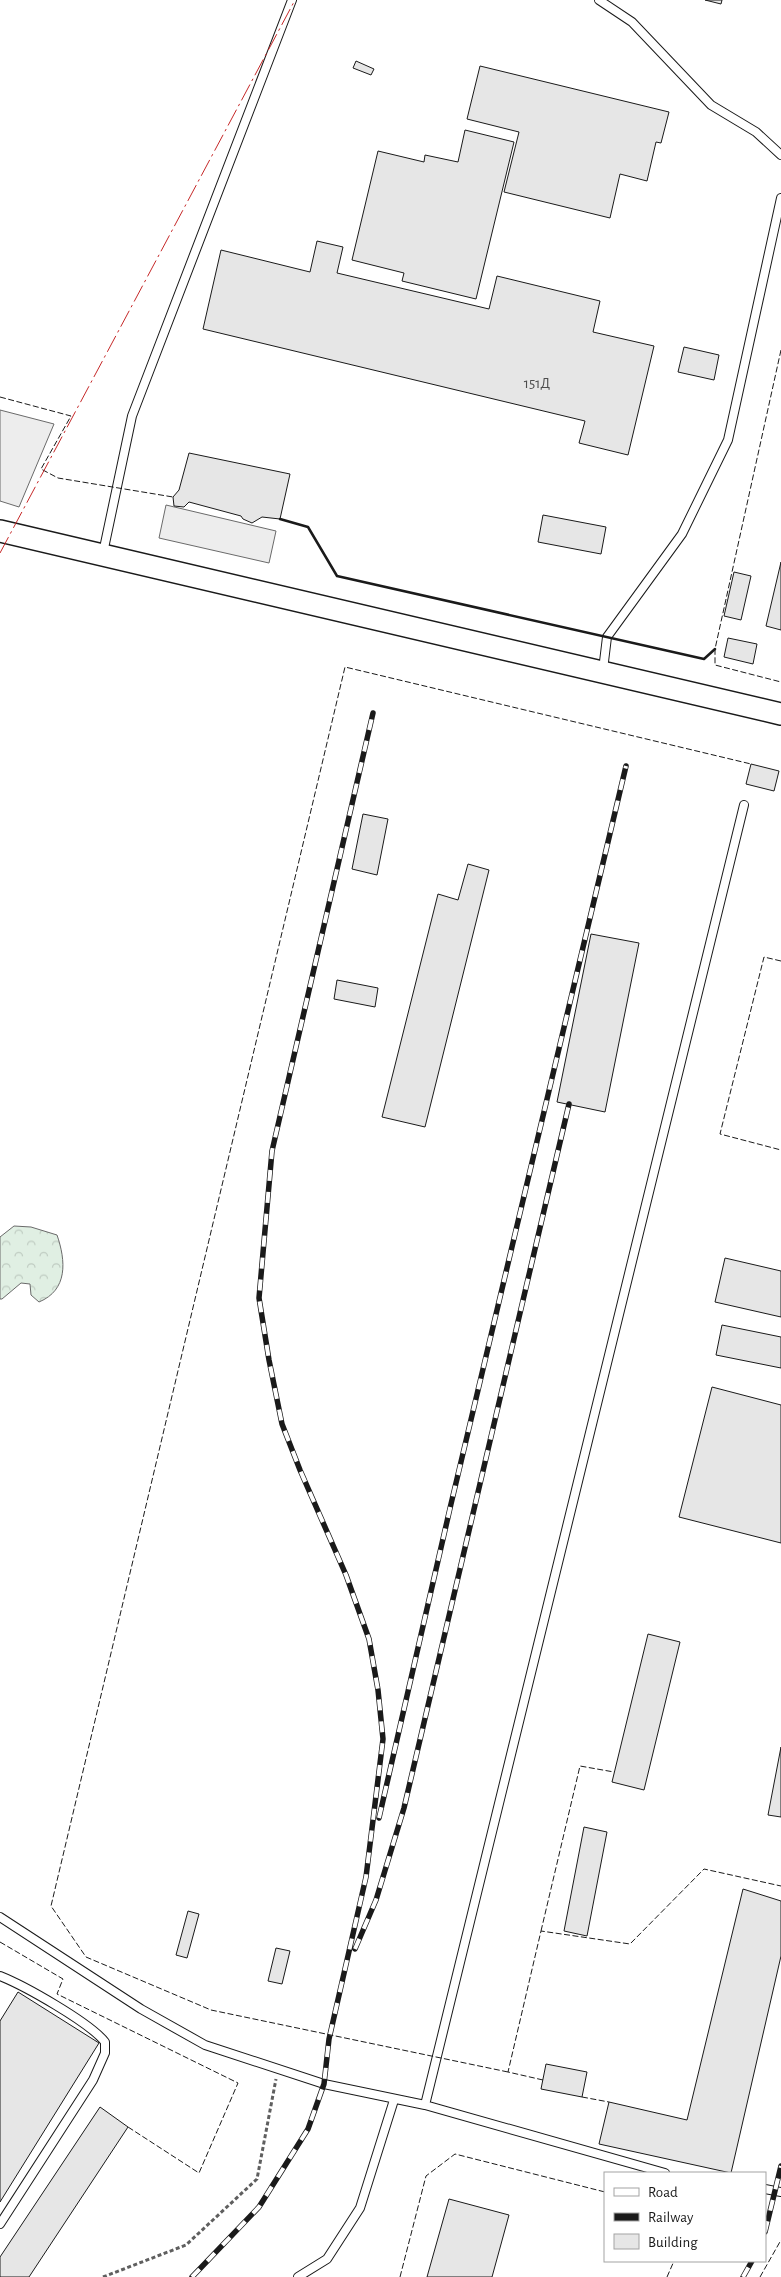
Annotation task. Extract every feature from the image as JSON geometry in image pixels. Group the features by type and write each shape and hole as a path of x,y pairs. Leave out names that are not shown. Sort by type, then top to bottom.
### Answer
{"main road":[{"path":"0,531 781,714"}],"lane":[{"path":"103,555 132,416 292,0"},
{"path":"599,0 632,22 711,105 756,132 781,154"},
{"path":"603,672 607,636 682,534 728,440 781,198"},
{"path":"425,2105 744,805"},
{"path":"0,1917 141,2009 205,2045 324,2084 425,2105 661,2172"},
{"path":"0,1976 45,2000 105,2042 105,2053 93,2080 0,2224"},
{"path":"298,2277 327,2258 360,2208 394,2100"},
{"path":"766,2189 781,2192"}],"path":[{"path":"104,2277 186,2245 257,2180 278,2069"}],"green space":[{"path":"14,1226 31,1227 57,1235 63,1264 60,1282 48,1297 39,1302 31,1295 30,1284 21,1283 0,1299 0,1237"}],"shaded area":[{"path":"0,410 54,424 19,507 0,501"},
{"path":"166,505 276,531 269,563 159,538"}],"building":[{"path":"705,0 722,0 721,4"},
{"path":"356,61 374,69 371,75 353,68"},
{"path":"480,66 669,112 661,143 656,142 647,181 620,174 610,218 504,192 519,132 467,119"},
{"path":"465,130 514,142 476,299 402,281 404,273 352,260 378,151 424,162 425,155 458,162"},
{"path":"317,241 343,247 337,273 489,309 497,276 600,301 593,332 654,346 628,455 579,443 585,421 203,329 221,250 310,272"},
{"path":"684,347 719,355 714,380 678,372"},
{"path":"189,453 290,474 280,519 262,517 252,523 241,516 189,502 184,507 174,506 173,497 179,490"},
{"path":"543,515 606,527 601,554 538,542"},
{"path":"781,562 781,630 766,626"},
{"path":"734,572 751,576 741,620 724,616"},
{"path":"728,638 757,644 753,664 724,657"},
{"path":"751,764 779,771 774,791 746,784"},
{"path":"363,814 388,819 377,875 352,869"},
{"path":"468,864 489,870 425,1127 382,1117 438,894 458,900"},
{"path":"591,934 639,943 605,1112 557,1102"},
{"path":"337,980 378,988 375,1007 334,999"},
{"path":"725,1258 781,1271 781,1317 715,1302"},
{"path":"722,1325 781,1337 781,1368 716,1355"},
{"path":"712,1387 781,1405 781,1543 679,1517"},
{"path":"648,1634 680,1642 644,1790 612,1782"},
{"path":"781,1747 781,1817 768,1815"},
{"path":"584,1827 607,1832 587,1936 564,1931"},
{"path":"743,1889 781,1901 781,1956 731,2172 599,2144 609,2102 687,2120"},
{"path":"188,1911 199,1914 187,1958 176,1955"},
{"path":"276,1948 290,1951 282,1984 268,1981"},
{"path":"18,1992 99,2043 0,2202 0,2021"},
{"path":"546,2064 587,2072 582,2097 541,2089"},
{"path":"100,2107 128,2127 29,2277 0,2277 0,2257"},
{"path":"449,2199 509,2215 492,2277 427,2277"}],"railway":[{"path":"192,2277 259,2207 308,2129 324,2084 329,2039 366,1877 383,1739 378,1690 369,1639 346,1575 282,1424 259,1298 272,1151 373,713"},
{"path":"379,1818 451,1504 626,766"},
{"path":"355,1949 376,1900 404,1808 569,1104"},
{"path":"766,2228 781,2166"},
{"path":"743,2277 751,2262"}],"fence":[{"path":"781,350 715,649 715,665 781,682"},
{"path":"0,397 71,416 41,469 58,478 173,497"},
{"path":"508,2072 211,2010 86,1957 51,1906 345,667 751,764"},
{"path":"781,961 764,957 720,1134 781,1150"},
{"path":"541,1931 580,1766 614,1772"},
{"path":"543,2080 508,2072 541,1931 630,1944 704,1869 781,1886"},
{"path":"0,1942 63,1979 57,1994 238,2083 199,2173 128,2127"},
{"path":"582,2097 609,2102"},
{"path":"400,2277 426,2176 455,2154 604,2192"},
{"path":"760,2277 781,2240"},
{"path":"667,2277 674,2262"}],"wall":[{"path":"280,519 308,527 337,576 704,659 715,649"}],"power":[{"path":"0,553 295,0"}]}
